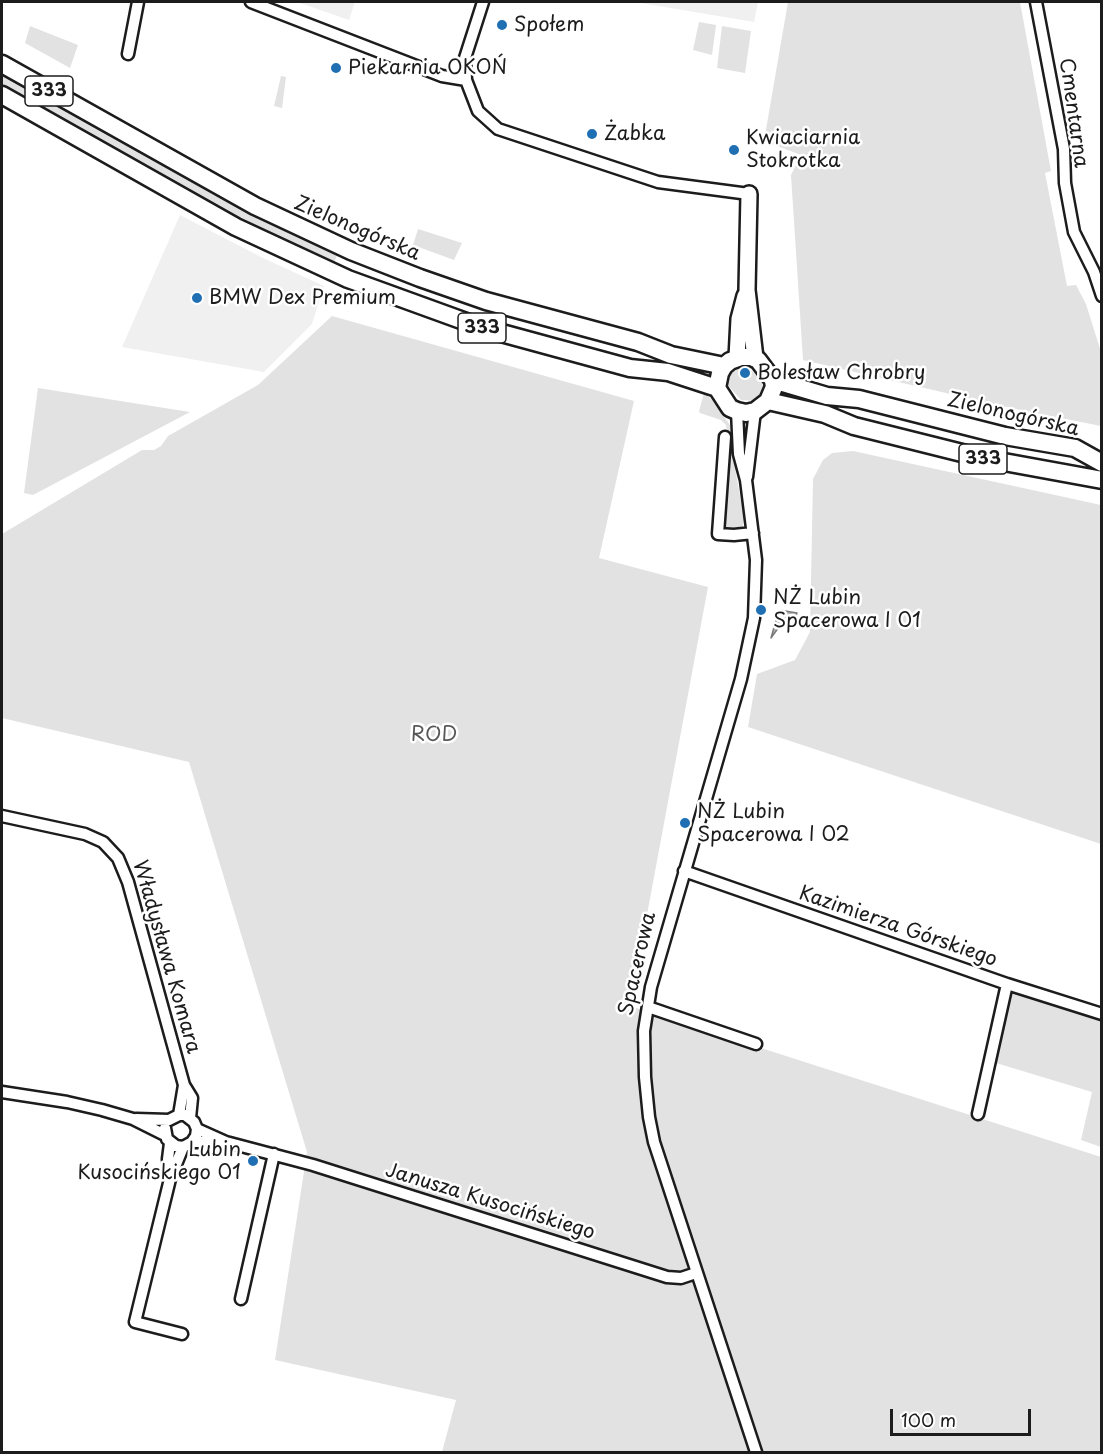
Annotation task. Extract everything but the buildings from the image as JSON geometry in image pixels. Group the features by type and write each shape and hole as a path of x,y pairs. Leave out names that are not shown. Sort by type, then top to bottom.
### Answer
{"main road":[{"name":"Zielonogórska","path":"2,64 255,206 344,248 413,276 486,301 638,342 671,355 730,362"},
{"name":"333","path":"2,95 236,227 348,279 483,328 630,368 668,372 717,388"},
{"name":"333","path":"730,362 755,358"},
{"path":"755,358 760,361 774,380 774,387 762,406"},
{"path":"730,362 717,380 717,388 727,405 736,411"},
{"name":"Zielonogórska","path":"774,380 826,396 859,399 1005,436 1075,448 1101,463"},
{"name":"333","path":"736,411 762,406 825,414 854,426 990,460 1101,480"}],"street":[{"path":"128,54 138,2"},
{"path":"251,2 442,75 466,80"},
{"path":"483,2 465,58 466,80 478,111 488,122 506,133 658,182 749,194 747,290 755,358"},
{"name":"Cmentarna","path":"1036,2 1064,149 1065,183 1074,232 1094,272 1101,296"},
{"path":"1094,272 1101,263"},
{"path":"730,362 747,290"},
{"name":"Spacerowa","path":"746,480 762,406"},
{"name":"Spacerowa","path":"736,411 739,454 746,480 753,533 755,609 741,679 658,956 644,1039 645,1077 654,1142 756,1452"},
{"path":"725,437 717,534 753,533"},
{"name":"Władysława Komara","path":"2,816 85,834 102,842 118,858 128,882 184,1085 179,1117"},
{"name":"Kazimierza Górskiego","path":"684,871 1007,984 1101,1014"},
{"path":"978,1114 1007,984"},
{"path":"648,1007 756,1044"},
{"path":"2,1092 68,1102 133,1119 176,1146 226,1142"},
{"path":"170,1179 165,1127 179,1117"},
{"path":"133,1119 179,1117 196,1129 226,1142"},
{"path":"182,1334 135,1322 170,1179 188,1144 196,1136 196,1129"},
{"name":"Janusza Kusocińskiego","path":"226,1142 274,1154 667,1277 681,1278 696,1274"},
{"path":"241,1299 274,1154"}],"shaded area":[{"path":"297,2 355,2 349,20"},
{"path":"635,2 758,2 754,22"},
{"path":"180,215 263,258 324,286 312,324 264,372 122,347"},
{"path":"779,610 797,613 792,626 781,624 771,638"}],"green space":[{"path":"788,2 1020,2 1051,171 1045,173 1067,286 1076,285 1086,304 1101,352 1101,426 1011,408 803,360 791,175 801,155 764,141"},
{"path":"699,22 716,25 712,55 693,50"},
{"path":"30,26 78,45 70,68 25,43"},
{"path":"722,26 751,31 745,73 717,68"},
{"path":"2,67 339,251 333,265 282,242 220,209 2,87"},
{"path":"281,76 286,77 282,108 274,106"},
{"path":"418,229 462,243 454,260 413,245"},
{"name":"ROD","path":"332,316 634,401 599,558 708,587 630,1006 1101,1157 1101,1452 442,1452 456,1400 275,1360 307,1152 189,762 2,718 2,534 142,450 154,450 161,446 168,436 258,385"},
{"path":"742,365 750,368 766,385 763,394 755,401 741,400 725,382 731,369"},
{"path":"38,388 190,412 33,495 24,493"},
{"path":"704,393 730,425 744,518 743,526 738,530 727,530 723,524 728,437 726,425 721,420 700,413"},
{"path":"853,451 1101,505 1101,844 748,727 757,674 795,660 810,632 813,479 823,460 832,453"},
{"path":"1011,990 1101,1019 1101,1147 1081,1140 1092,1092 996,1063"}],"place":[{"name":"Społem","path":"502,25"},
{"name":"Piekarnia OKOŃ","path":"336,68"},
{"name":"Żabka","path":"592,134"},
{"name":"Kwiaciarnia Stokrotka","path":"734,150"},
{"name":"BMW Dex Premium","path":"197,298"},
{"name":"Bolesław Chrobry","path":"745,373"},
{"name":"NŻ Lubin Spacerowa I 01","path":"761,610"},
{"name":"NŻ Lubin Spacerowa I 02","path":"685,823"},
{"name":"Lubin Kusocińskiego 01","path":"253,1161"}]}
